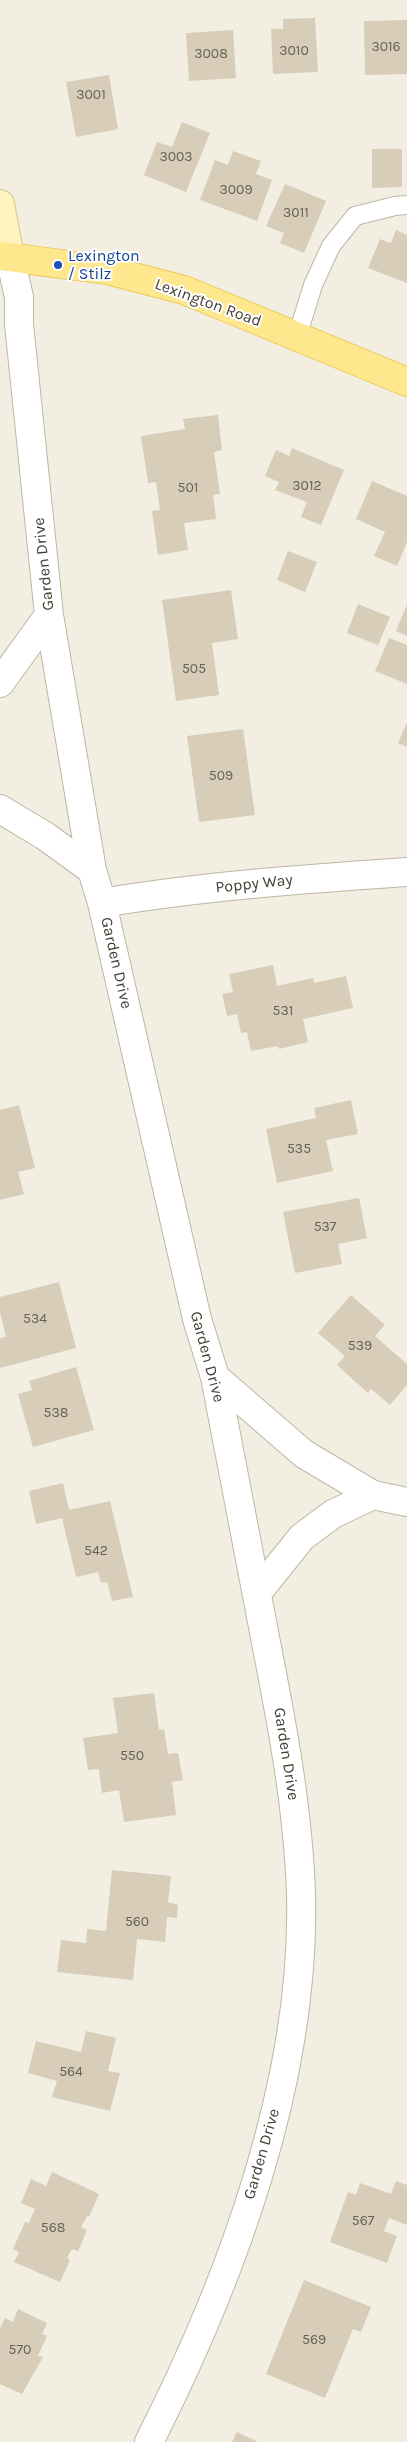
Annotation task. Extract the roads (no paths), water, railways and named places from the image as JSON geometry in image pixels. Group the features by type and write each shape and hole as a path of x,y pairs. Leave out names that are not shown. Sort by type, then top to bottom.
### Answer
{"main road":[{"name":"Lexington Road","path":"5,256 58,265 107,270 184,290 407,382"}],"street":[{"path":"0,204 5,256"},
{"name":"Garden Drive","path":"5,256 19,297 19,324 49,615 92,870 102,903 197,1319 215,1377 287,1747 296,1810 301,1895 298,1973 285,2073 259,2173 228,2262 175,2390 149,2442"},
{"path":"0,683 49,615"},
{"path":"0,809 45,836 92,870"},
{"name":"Poppy Way","path":"102,903 298,879 407,872"},
{"path":"215,1377 304,1454 373,1495 407,1502"},
{"path":"257,1593 302,1537 333,1514 373,1495"}],"lane":[{"path":"297,337 313,285 331,246 355,216 395,206 407,205"}],"place":[{"name":"Lexington / Stilz","path":"58,265"}]}
